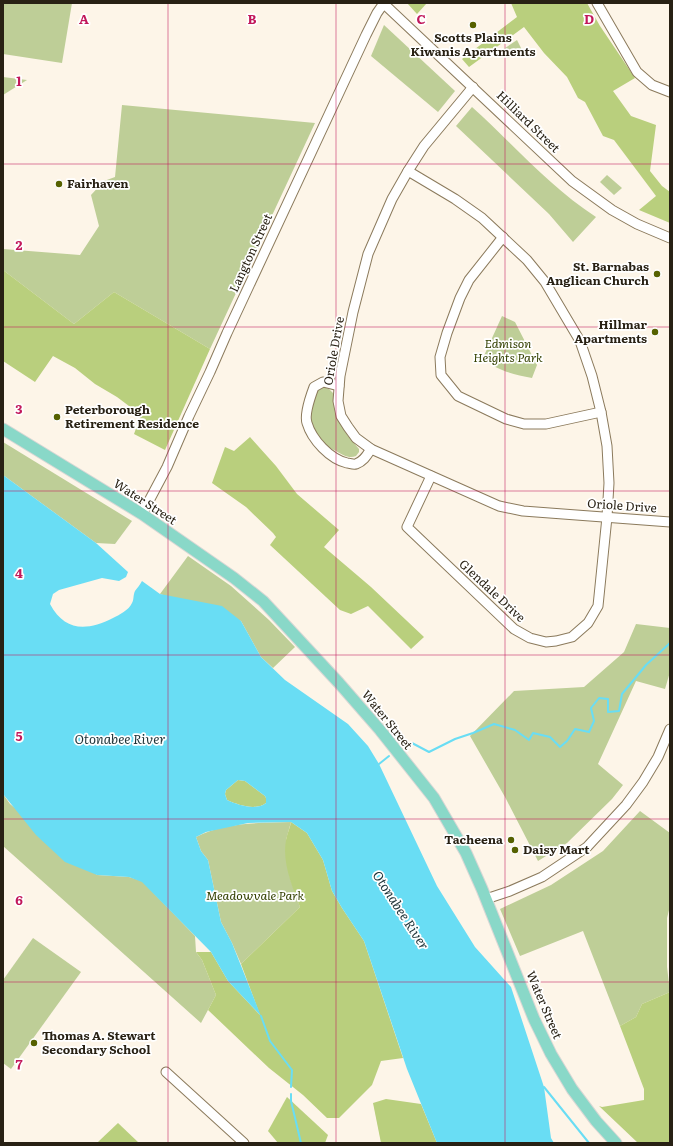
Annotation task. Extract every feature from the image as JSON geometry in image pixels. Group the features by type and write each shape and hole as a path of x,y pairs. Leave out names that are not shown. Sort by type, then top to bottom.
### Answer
{"main road":[{"name":"Water Street","path":"3,429 142,514 234,578 263,601 340,683 380,730 434,798 466,853 534,1019 551,1054 572,1089 596,1121 616,1143"}],"street":[{"name":"Hilliard Street","path":"384,3 572,181 612,210 637,224 670,238"},
{"name":"Langton Street","path":"142,514 167,467 227,333 366,35 384,3"},
{"path":"597,3 637,72 652,85 670,92"},
{"name":"Oriole Drive","path":"473,87 424,146 408,171 392,199 368,254 353,312 338,386 338,401 341,416 356,438 371,449 499,506 523,511 670,522"},
{"path":"408,171 455,199 482,218 503,237 527,260 545,282 576,332 592,376 601,412 607,446 609,483 607,517"},
{"path":"503,237 469,280 460,298 440,357 441,375 458,396 506,419 524,424 546,424 601,412"},
{"path":"338,386 323,382 314,387 309,401 306,422 314,437 324,450 340,461 355,464 363,460 371,449"},
{"name":"Glendale Drive","path":"431,476 407,527 514,629 530,638 546,642 572,637 588,623 598,606 607,517"},
{"path":"486,899 510,891 542,877 587,847 626,806 658,757 670,730"},
{"path":"166,1072 244,1143"}],"green space":[{"path":"3,3 72,3 62,63 3,54"},
{"path":"407,3 427,3 417,14"},
{"path":"511,3 587,3 600,26 635,78 613,91 631,116 656,125 650,171 662,186 670,192 670,223 639,210 656,196 614,140 603,136 585,102 578,98 567,77 544,53 524,27 469,67 462,59 517,17"},
{"path":"384,25 455,91 438,112 371,56"},
{"path":"517,40 522,50 508,58 502,50"},
{"path":"3,77 27,80 3,95"},
{"path":"122,105 315,123 210,349 114,292 74,324 3,270 3,249 80,255 99,226 91,195 104,181 115,177"},
{"path":"472,107 547,179 596,217 573,242 549,214 456,126"},
{"path":"607,175 622,188 614,195 600,182"},
{"path":"3,270 74,324 114,292 210,349 165,450 134,434 141,415 117,397 95,384 75,368 53,356 35,382 3,361"},
{"name":"Edmison Heights Park","path":"502,316 515,322 537,365 532,378 500,369 483,358"},
{"path":"323,387 329,389 333,393 335,414 348,436 359,449 356,456 346,456 330,448 320,439 313,428 311,422 312,405 319,388"},
{"path":"250,437 276,466 297,494 339,530 324,547 371,587 424,637 411,649 368,606 351,614 340,610 270,545 276,537 273,533 246,507 212,483 225,447 234,451"},
{"path":"3,442 132,521 115,544 96,543 3,475"},
{"path":"188,556 231,586 269,620 295,647 273,668 261,657 241,621 160,594"},
{"path":"636,624 670,628 670,672 665,689 636,681 598,764 623,785 612,799 567,843 538,861 505,797 470,736 514,691 584,687 624,652"},
{"path":"238,780 245,781 265,796 266,803 257,807 252,807 236,804 227,800 225,794 226,790"},
{"path":"3,794 10,804 97,875 129,877 142,881 195,936 196,952 202,960 216,995 201,1023 3,846"},
{"path":"640,811 670,833 670,906 667,918 667,967 670,992 642,1004 636,1017 620,1026 583,931 520,956 500,909 551,885 603,851"},
{"name":"Meadowvale Park","path":"291,822 286,840 290,878 300,907 241,964 221,922 208,860 201,851 196,837 219,828 242,824"},
{"path":"291,822 307,833 323,860 332,891 364,941 403,1058 381,1061 372,1085 339,1118 327,1118 303,1095 269,1068 208,1010 216,995 202,960 196,952 211,952 228,981 260,1015 241,964 300,907 288,874 285,857 286,840"},
{"path":"33,938 81,972 11,1069 3,1063 3,980"},
{"path":"670,992 670,1143 638,1143 599,1106 602,1107 644,1100 644,1089 620,1026 636,1017 642,1004"},
{"path":"287,1097 328,1135 325,1143 278,1143 268,1131"},
{"path":"386,1099 421,1104 437,1143 381,1143 373,1103"},
{"path":"118,1123 139,1143 97,1143 99,1141"}],"water":[{"name":"Otonabee River","path":"3,475 96,543 128,572 126,577 119,581 102,578 59,590 53,594 50,604 63,620 70,624 86,627 113,618 131,606 135,591 142,581 160,594 222,606 241,621 261,657 285,680 348,724 368,746 379,764 437,886 475,947 511,987 544,1087 551,1138 554,1143 437,1143 407,1069 364,941 332,891 323,860 307,833 291,822 248,823 206,832 196,837 201,851 208,860 221,922 232,943 261,1016 228,981 211,952 142,882 129,877 97,875 65,862 36,835 3,794","holes":["238,780 245,781 265,796 266,803 257,807 252,807 236,804 227,800 225,794 226,790"]}],"waterway":[{"path":"401,743 412,743 429,752 455,739 494,724 515,730 529,740 533,733 550,737 560,747 567,741 575,729 589,732 594,721 591,708 599,698 608,699 608,712 619,711 622,694 646,665 670,643"},
{"path":"379,764 389,756"},
{"path":"261,1016 270,1041 292,1070 291,1087"},
{"path":"544,1087 589,1143"},
{"path":"291,1094 291,1101 301,1143"}],"place":[{"name":"Scotts Plains Kiwanis Apartments","path":"473,25"},
{"name":"Fairhaven","path":"59,184"},
{"name":"St. Barnabas Anglican Church","path":"657,274"},
{"name":"Hillmar Apartments","path":"655,332"},
{"name":"Peterborough Retirement Residence","path":"57,417"},
{"name":"Tacheena","path":"511,840"},
{"name":"Daisy Mart","path":"515,850"},
{"name":"Thomas A. Stewart Secondary School","path":"34,1043"}]}
